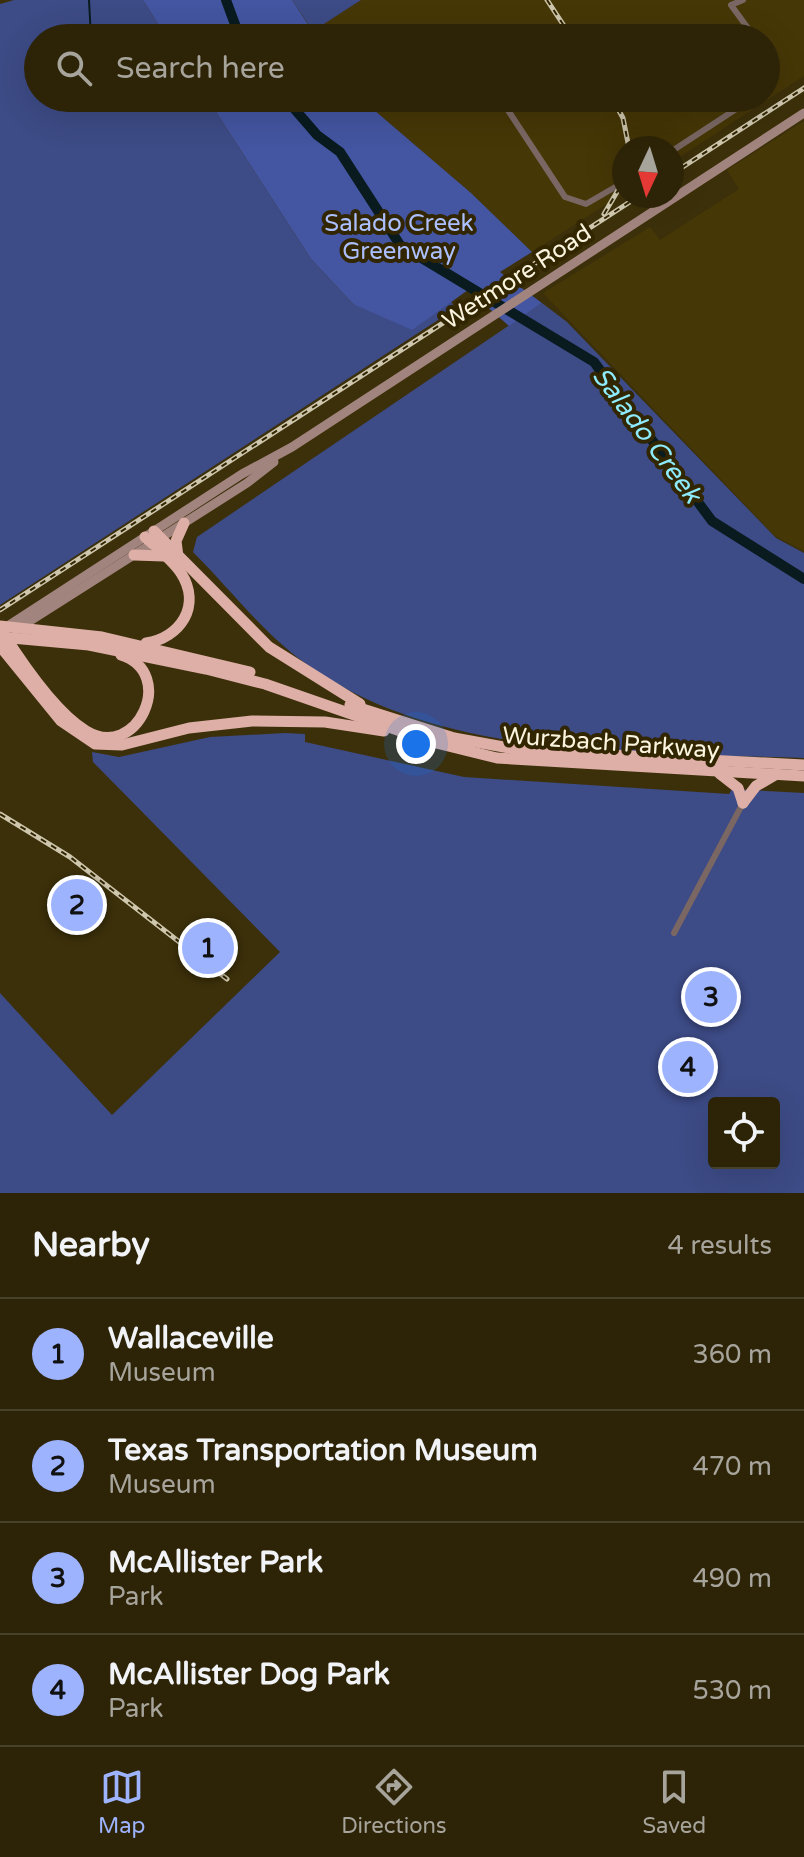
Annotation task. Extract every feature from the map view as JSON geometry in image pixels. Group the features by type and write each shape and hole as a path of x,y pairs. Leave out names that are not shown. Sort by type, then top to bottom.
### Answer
{"highway":[{"path":"179,558 176,541 184,523"},
{"path":"137,644 167,637 180,628 186,616 187,585 153,538"},
{"path":"153,538 179,558 269,647 381,716"},
{"path":"134,555 164,556"},
{"path":"18,657 17,637 23,626"},
{"name":"Wurzbach Parkway","path":"1,639 102,637 137,644 274,679 454,738 520,750 804,765"},
{"path":"1,639 84,730 99,735 122,734 143,717 149,697 148,681 141,668 129,658 89,645"},
{"path":"1,639 61,721 95,744 122,745 189,728 290,720 342,724 432,742"},
{"name":"Wurzbach Parkway","path":"1,639 89,645 152,656 265,684 432,742 479,755 531,762 804,776"},
{"path":"716,772 738,788 743,803"},
{"path":"743,803 756,786 776,775"}],"main road":[{"name":"Wetmore Road","path":"1,639 153,538 242,474 292,447 804,113"},
{"name":"Wetmore Road","path":"1,639 134,555 153,538 184,523 247,483 292,447"}],"street":[{"path":"743,0 731,5 745,24"},
{"path":"509,112 565,197 579,203 595,201 612,190"},
{"path":"684,143 732,112"},
{"path":"674,933 743,803"}],"shaded area":[{"path":"14,0 143,0 158,24 24,24 24,112 216,112 311,259 353,304 434,313 451,301 455,309 0,605 0,4"},
{"path":"292,0 361,0 324,24 308,24"},
{"path":"361,0 804,0 804,76 780,92 780,24 324,24"},
{"path":"376,112 749,112 684,154 684,136 612,136 612,201 532,252 471,193"},
{"path":"804,121 804,551 775,536 543,293 650,227 660,240 739,189 727,170"},
{"path":"542,303 567,322 776,538 804,553 804,758 677,755 545,745 480,735 417,719 359,695 305,663 260,624 193,552 197,537"},
{"path":"305,734 305,742 464,777 729,794 732,789 804,793 804,1193 0,1193 0,993 112,1115 280,952 93,762 92,752 119,757 210,737"}],"green space":[{"path":"143,0 292,0 308,24 158,24"},
{"name":"Salado Creek Greenway","path":"216,112 376,112 471,193 532,252 500,272 542,303 509,326 468,290 412,330 353,304 311,259"}],"waterway":[{"path":"89,0 90,24"},
{"name":"Salado Creek","path":"226,0 235,24"},
{"name":"Salado Creek","path":"297,112 317,135 340,152 400,245 594,362 712,521 804,579"}],"railway":[{"path":"547,0 563,24"},
{"path":"780,104 804,88"},
{"path":"620,112 627,136"},
{"path":"684,166 767,112"},
{"path":"604,214 612,200"},
{"path":"0,610 620,208"},
{"path":"0,814 70,857 227,979"}],"place":[{"name":"Texas Transportation Museum","path":"77,905"},
{"name":"Wallaceville","path":"208,948"},
{"name":"McAllister Park","path":"711,997"},
{"name":"McAllister Dog Park","path":"688,1067"}]}
